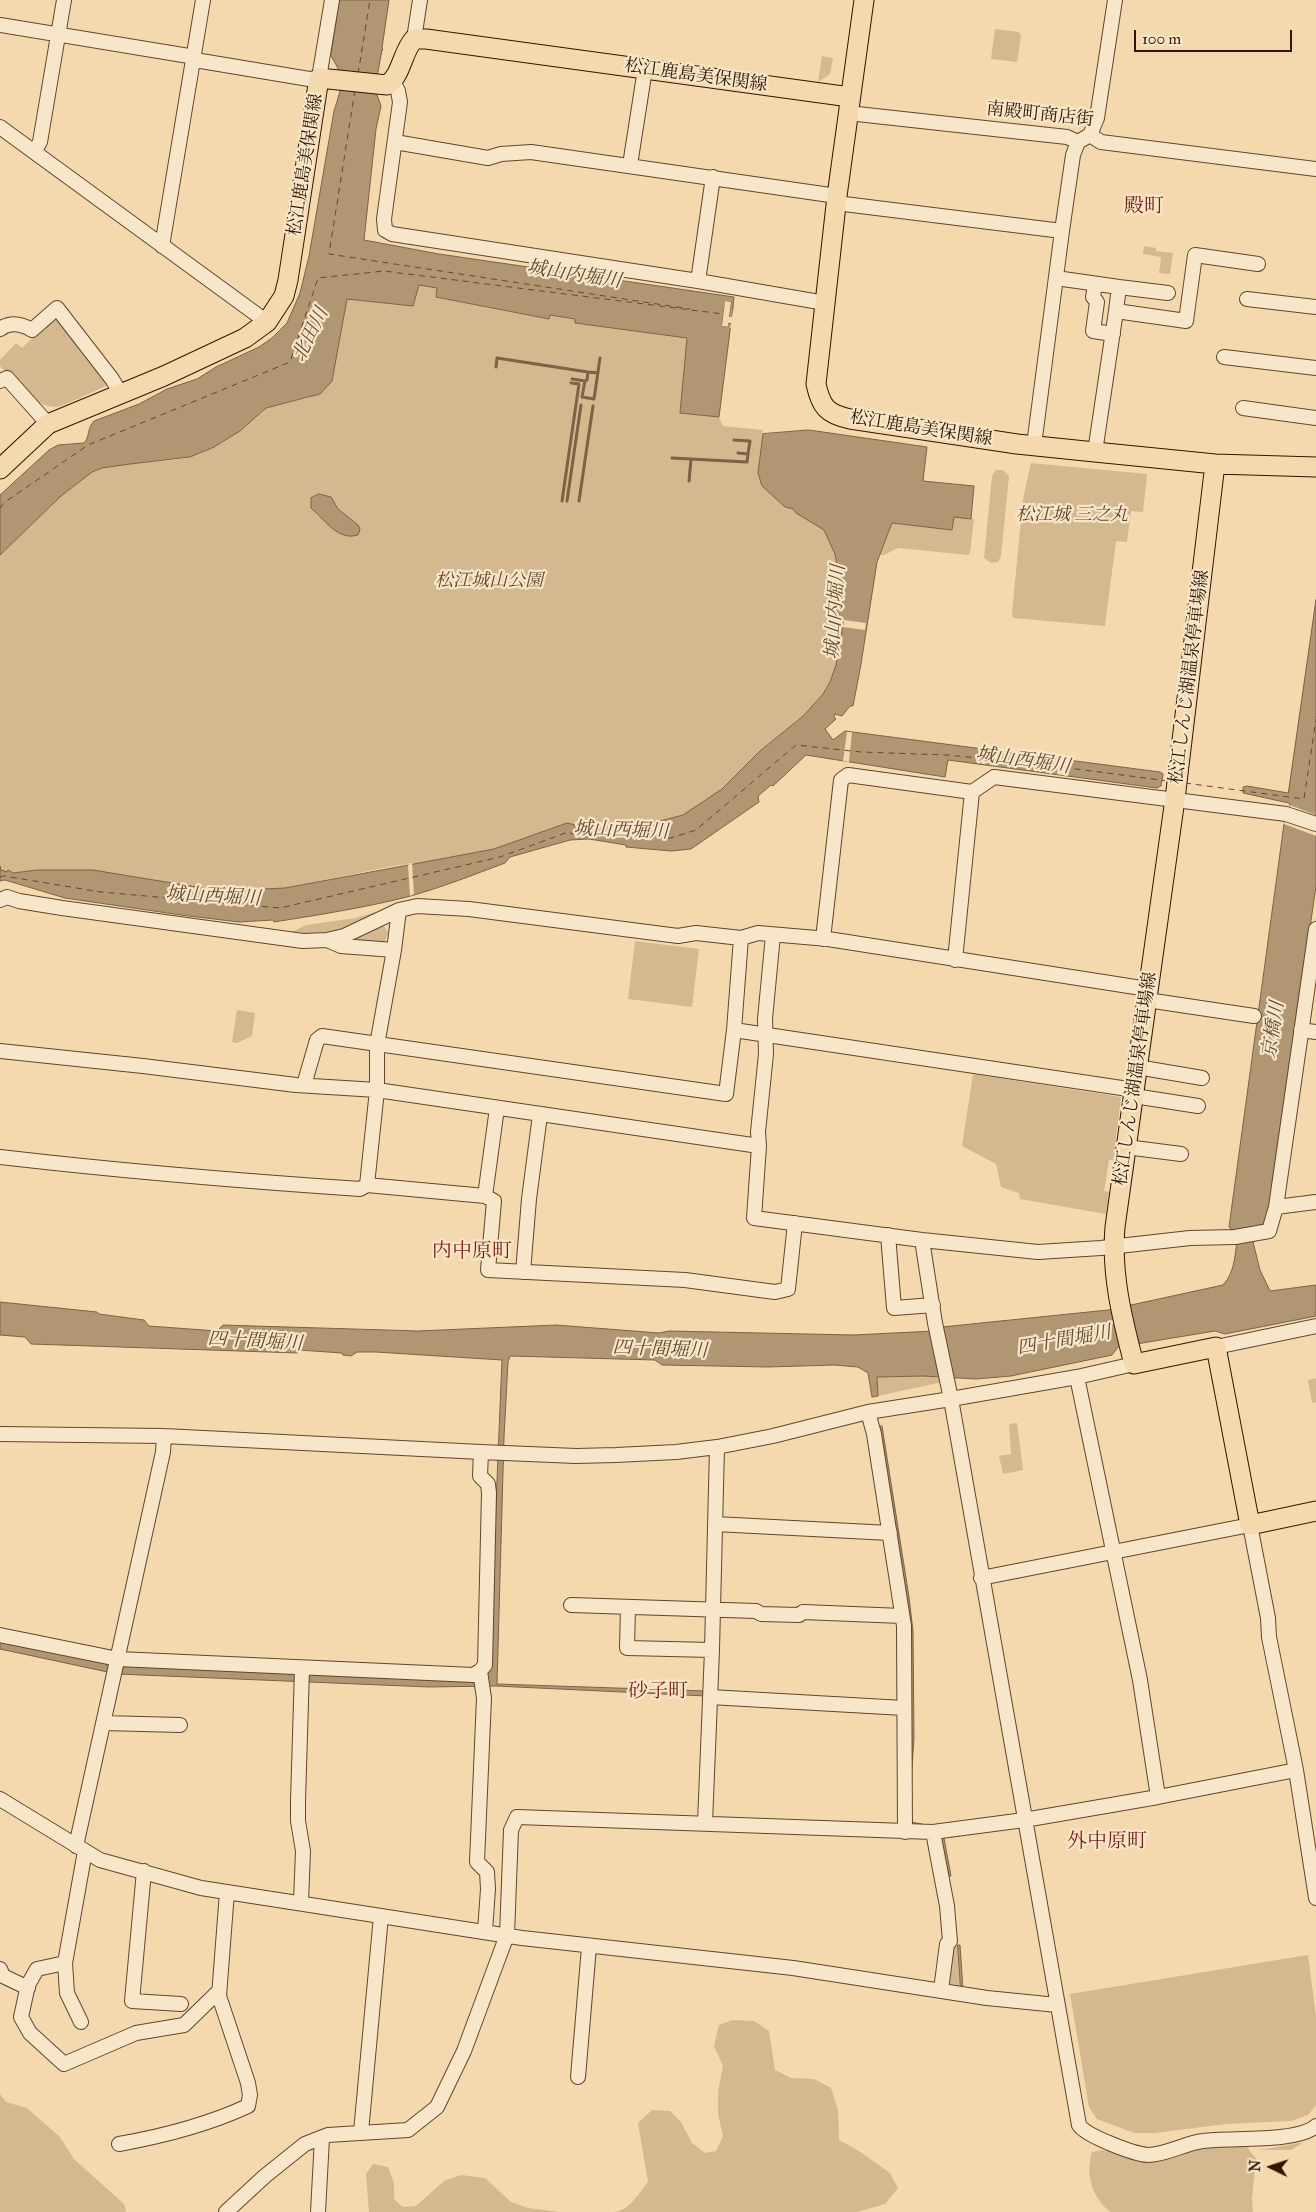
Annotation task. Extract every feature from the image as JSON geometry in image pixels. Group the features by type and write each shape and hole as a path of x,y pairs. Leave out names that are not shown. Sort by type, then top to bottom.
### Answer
{"main road":[{"path":"849,105 864,0"},
{"name":"松江鹿島美保関線","path":"414,39 426,39 645,69 849,105 836,199 816,384 819,400 832,413 850,419 1096,452 1215,464 1316,467"},
{"path":"387,83 407,47 414,39"},
{"name":"松江鹿島美保関線","path":"0,469 48,424 121,394 245,338 268,322 284,296 288,280 328,78 387,83"},
{"name":"松江しんじ湖温泉停車場線","path":"1132,1356 1120,1307 1115,1278 1113,1246 1176,788 1215,464"},
{"path":"1132,1356 1216,1347 1250,1525 1316,1511"}],"street":[{"path":"34,152 40,142 64,0"},
{"path":"162,246 195,58 203,0"},
{"path":"0,25 309,79 328,78 332,0"},
{"path":"414,39 420,0"},
{"path":"1034,445 1073,155 1097,118 1115,0"},
{"path":"630,165 645,69"},
{"path":"387,83 398,91 400,102 384,219 385,230 392,234 698,281 825,303"},
{"name":"南殿町商店街","path":"849,105 1101,142 1316,169"},
{"path":"0,127 268,322"},
{"path":"395,142 488,158 501,154 531,152 630,165 713,177 836,199 1062,231"},
{"path":"698,281 713,177"},
{"path":"1116,311 1186,321 1194,255 1258,264"},
{"path":"1056,278 1168,293"},
{"path":"1095,284 1093,297 1096,302 1093,330 1113,334"},
{"path":"1096,452 1119,287"},
{"path":"1247,299 1316,307"},
{"path":"0,329 18,324 32,330 57,308 112,379 121,394"},
{"path":"1224,357 1316,368"},
{"path":"2,378 48,424"},
{"path":"1243,408 1316,418"},
{"path":"823,939 842,780 848,775 972,792 994,777 1176,788 1286,814 1316,824"},
{"path":"955,960 972,792"},
{"path":"0,900 7,898 19,902 303,941 327,940 344,936 399,910 417,906 469,909 678,936 696,932 741,938 758,933 823,939 1148,994 1254,1016"},
{"path":"367,1185 377,1090 377,1045 399,910"},
{"path":"773,935 765,1034 766,1054 758,1132 759,1146 754,1218 922,1240 1038,1252 1190,1238 1234,1237 1269,1231 1276,1206 1316,930"},
{"path":"304,1084 316,1040 322,1036 726,1094 734,1030 741,938"},
{"path":"327,940 341,946 394,950"},
{"path":"734,1030 1134,1093 1198,1106"},
{"path":"1301,1030 1316,1032"},
{"path":"0,1051 304,1084 377,1090 759,1146"},
{"path":"1137,1067 1202,1078"},
{"path":"485,1196 497,1108"},
{"path":"523,1272 529,1199 540,1115"},
{"path":"1126,1147 1181,1154"},
{"path":"0,1157 296,1185 360,1189 367,1185 485,1196 494,1201 488,1270 685,1280 775,1292 788,1289 795,1223"},
{"path":"1276,1206 1316,1202"},
{"path":"888,1235 894,1308 932,1305"},
{"path":"922,1240 935,1323 951,1399 1077,2119 1085,2133 1148,2155 1202,2141 1297,2135 1316,2126"},
{"path":"1216,1347 1316,1326"},
{"path":"0,1434 164,1436 576,1456 676,1452 717,1447 774,1436 868,1412 1077,1377 1132,1356"},
{"path":"1077,1377 1140,1680 1158,1797"},
{"path":"868,1412 874,1434 902,1616 905,1832"},
{"path":"81,2022 68,1993 65,1963 80,1848 103,1723 163,1452 164,1436"},
{"path":"705,1824 717,1447"},
{"path":"485,1931 488,1889 487,1872 477,1862 481,1678 485,1665 489,1493 488,1484 480,1476 494,1452"},
{"path":"715,1524 890,1533"},
{"path":"981,1578 1114,1550 1250,1525 1268,1618 1269,1638 1296,1770 1310,1822 1316,1898"},
{"path":"571,1604 799,1615 803,1612 902,1616"},
{"path":"628,1607 627,1648 712,1650"},
{"path":"0,1635 116,1666 302,1674 473,1675 481,1678"},
{"path":"301,1902 303,1851 298,1821 298,1801 302,1674"},
{"path":"710,1697 904,1708"},
{"path":"103,1723 180,1725"},
{"path":"226,2212 265,2176 305,2144 322,2138 361,2132 408,2130 437,2107 464,2051 507,1935 511,1830 517,1817 933,1832 1024,1820 1158,1797 1296,1770"},
{"path":"0,1799 100,1860 194,1886 507,1935 588,1946 632,1949 793,1968 986,1998 1057,2005"},
{"path":"933,1832 947,1906 950,1940 947,1944 941,1990"},
{"path":"144,1871 132,2001 181,2004"},
{"path":"487,1872 510,1873"},
{"path":"119,2144 162,2136 225,2117 248,2106 250,2095 248,2083 219,1991 227,1892"},
{"path":"361,2132 382,1916"},
{"path":"578,2077 588,1946"},
{"path":"65,1963 37,1969 28,1988 20,2017 30,2033 64,2064 136,2033 184,2025 219,1991"},
{"path":"0,1969 4,1976 28,1988"},
{"path":"318,2212 322,2138"}],"green space":[{"path":"995,29 1019,32 1021,36 1017,62 991,59"},
{"path":"822,56 833,58 830,74 818,82"},
{"path":"1144,246 1156,248 1156,251 1173,253 1170,274 1159,273 1161,257 1143,254"},
{"name":"松江城山公園","path":"419,285 437,288 436,297 548,319 549,315 575,319 575,323 688,338 680,413 719,417 723,426 763,430 758,473 762,486 785,507 793,509 796,513 824,530 835,554 840,581 837,589 835,617 844,620 836,665 823,694 802,716 760,751 722,789 683,815 660,821 630,822 597,830 567,823 504,847 423,864 412,863 388,867 285,888 221,891 117,874 37,870 13,873 8,870 7,872 0,870 0,555 61,496 92,472 102,468 181,459 199,454 240,431 266,408 308,398 332,381 347,299 413,306"},
{"path":"57,315 108,385 55,407 47,406 31,398 0,366 0,360 16,343 22,348"},
{"name":"松江城 三之丸","path":"1031,463 1147,474 1143,512 1131,511 1127,542 1116,541 1105,626 1013,618 1023,499"},
{"path":"996,470 1003,470 1009,476 1001,556 998,562 991,563 984,558 992,476"},
{"name":"松江城 三之丸","path":"954,517 974,519 970,553 968,555 898,548 880,555 892,523 952,530"},
{"path":"375,912 376,915 329,935 288,934 306,925 355,918"},
{"path":"381,922 388,932 384,946 342,942"},
{"path":"635,941 699,949 692,1007 628,999"},
{"path":"237,1010 255,1013 252,1036 237,1043 232,1042"},
{"path":"973,1074 1121,1097 1113,1160 1109,1160 1104,1191 1109,1192 1106,1214 1020,1199 1019,1193 1001,1187 996,1164 962,1146"},
{"path":"923,1376 943,1378 942,1382 878,1396 877,1377"},
{"path":"1316,1378 1316,1402 1312,1403 1308,1380"},
{"path":"1017,1423 1023,1470 1003,1474 999,1456 1011,1454 1009,1424"},
{"path":"955,1944 958,1945 961,1989 947,1987 950,1948"},
{"path":"1308,1955 1316,2016 1316,2105 1308,2115 1291,2121 1226,2124 1155,2133 1134,2133 1097,2119 1089,2107 1070,1994"},
{"path":"733,2020 754,2021 769,2031 775,2070 791,2078 814,2079 831,2088 838,2110 839,2140 859,2151 890,2173 898,2188 885,2204 857,2212 614,2212 629,2205 648,2182 638,2123 652,2110 670,2111 681,2122 692,2143 705,2153 716,2151 723,2136 718,2114 718,2091 723,2066 714,2046 719,2025"},
{"path":"0,2094 6,2102 27,2108 60,2137 74,2159 124,2204 126,2212 0,2212"},
{"path":"1304,2142 1291,2150 1260,2150"},
{"path":"1207,2146 1247,2147 1256,2159 1252,2199 1253,2212 1111,2212 1104,2207 1095,2193 1089,2168 1092,2152 1103,2150 1145,2160"},
{"path":"373,2164 388,2167 394,2183 394,2199 403,2207 416,2206 444,2181 461,2175 485,2178 511,2202 528,2208 559,2212 369,2212 366,2174"}],"water":[{"path":"340,0 389,0 383,50 374,93 377,95 381,106 376,129 364,240 439,254 734,297 732,318 729,317 731,302 725,302 722,326 731,323 719,417 680,413 687,338 575,323 575,319 550,315 549,319 436,297 437,288 419,285 413,306 347,299 332,381 320,394 266,408 240,431 214,447 190,457 102,468 92,472 61,496 0,555 0,495 49,450 58,445 84,443 94,421 139,404 167,389 197,379 216,367 259,347 272,338 287,323 300,293 309,256 334,111 341,88 341,77 331,56"},
{"path":"809,430 927,447 923,481 974,486 971,519 954,517 952,530 892,523 877,562 853,706 850,706 842,716 835,714 834,717 836,719 825,729 833,740 845,731 1160,772 1163,774 1161,786 1157,788 948,760 945,777 806,755 773,786 771,785 758,796 759,802 691,849 671,851 626,847 626,845 589,839 570,840 510,857 505,863 407,897 357,908 274,922 273,920 239,922 65,898 5,880 0,881 0,866 1,870 7,872 8,870 13,873 37,870 93,870 221,891 285,888 494,849 567,823 597,830 630,822 660,821 683,815 722,789 760,751 803,716 823,694 836,665 844,620 835,617 837,589 840,581 835,554 824,530 796,513 793,509 785,507 762,486 758,473 763,434"},
{"path":"319,494 331,497 338,509 358,525 360,529 358,535 351,536 338,533 311,508 311,498"},
{"path":"1316,600 1316,886 1269,1209 1265,1221 1252,1238 1260,1270 1270,1291 1316,1285 1316,1316 1225,1334 1215,1331 1118,1347 1112,1355 1011,1376 976,1379 923,1376 877,1377 878,1396 872,1397 868,1373 858,1367 834,1365 768,1367 662,1365 655,1360 510,1356 508,1362 504,1437 497,1684 706,1691 706,1696 496,1686 429,1687 117,1674 0,1649 0,1640 107,1663 489,1672 502,1360 376,1352 357,1352 351,1356 343,1355 342,1353 299,1350 298,1353 31,1344 25,1337 0,1335 0,1302 97,1312 99,1314 144,1320 149,1326 217,1331 223,1325 418,1331 556,1325 659,1333 669,1331 853,1335 934,1331 942,1327 1108,1310 1223,1285 1230,1274 1235,1255 1237,1235 1229,1227 1284,824 1290,805 1289,803 1243,793 1243,787 1247,786 1288,793"},
{"path":"882,1426 913,1631 914,1738 910,1793 908,1698 876,1428"},
{"path":"911,1822 922,1824 924,1828 911,1828"},
{"path":"944,1838 951,1876 948,1876 941,1839"},
{"path":"958,1945 960,1945 963,1990 961,1989"}],"pier":[{"path":"725,301 731,302 729,317 732,317 733,310 735,311 732,320 733,329 730,328 731,323 728,322 728,326 722,326"},
{"path":"844,620 866,623 865,630 843,627"},
{"path":"847,732 852,732 849,762 843,761"},
{"path":"1059,758 1070,759 1068,776 1057,774"},
{"path":"1290,805 1316,815 1316,836 1284,824"},
{"path":"412,863 414,894 410,896 408,865"}],"waterway":[{"path":"496,367 497,358 588,372"},
{"path":"572,379 585,381 582,397 594,399 600,358"},
{"path":"585,381 587,380 588,372 598,373"},
{"path":"562,501 579,384 571,383"},
{"path":"567,501 581,405"},
{"path":"579,501 593,406"},
{"path":"734,440 750,441 748,454"},
{"path":"672,458 747,462 748,454 738,453"},
{"path":"689,481 691,459"}],"ferry route":[{"path":"358,74 370,0"},
{"path":"355,90 329,254 690,309"},
{"path":"0,508 5,502 88,445 290,362 318,278 384,271 723,314"},
{"path":"1185,783 1304,799 1316,719"},
{"path":"0,877 4,876 101,892 280,908 500,857 568,832 578,836 594,837 609,834 671,838 696,830 796,745 861,752 947,755 1030,763 1168,781"}],"district":[{"name":"殿町","path":"1144,207"},
{"name":"内中原町","path":"472,1252"},
{"name":"砂子町","path":"658,1692"},
{"name":"外中原町","path":"1107,1842"}],"water label":[{"name":"城山内堀川","path":"574,275"},
{"name":"北田川","path":"311,335"},
{"name":"城山内堀川","path":"836,612"},
{"name":"城山西堀川","path":"1023,761"},
{"name":"城山西堀川","path":"621,831"},
{"name":"城山西堀川","path":"213,897"},
{"name":"京橋川","path":"1274,1030"},
{"name":"四十間堀川","path":"1064,1341"},
{"name":"四十間堀川","path":"255,1342"},
{"name":"四十間堀川","path":"660,1350"}]}
